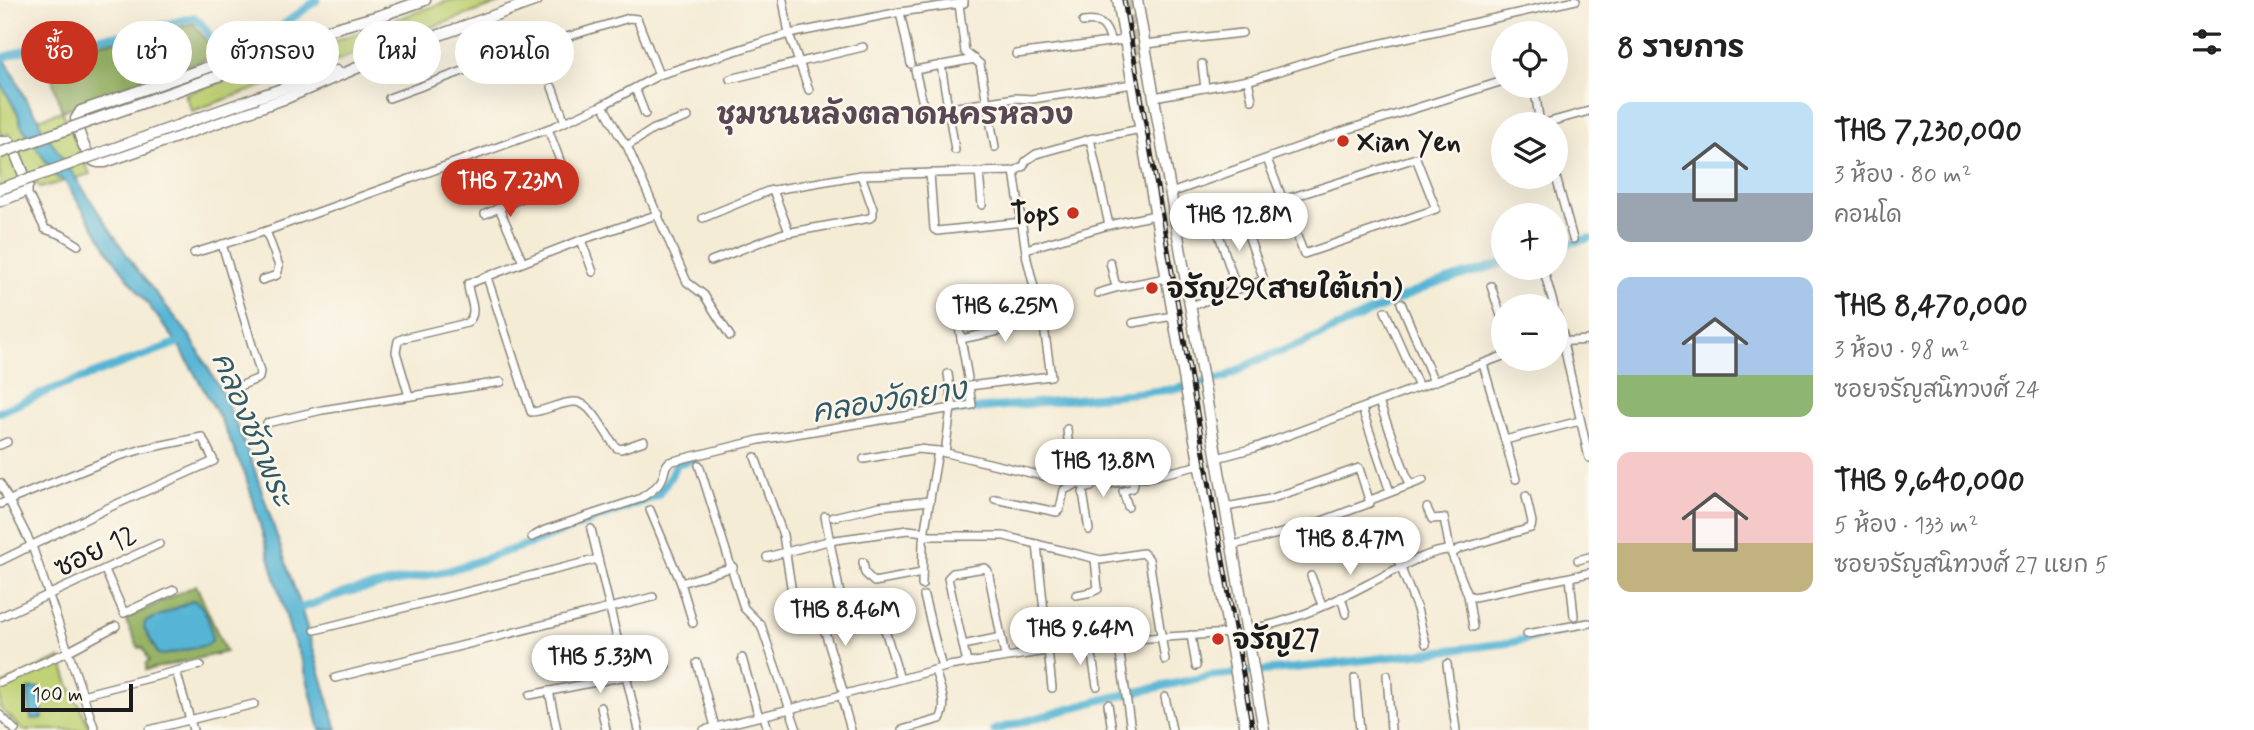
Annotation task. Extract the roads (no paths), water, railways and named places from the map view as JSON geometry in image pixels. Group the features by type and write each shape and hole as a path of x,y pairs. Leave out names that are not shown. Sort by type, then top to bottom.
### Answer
{"main road":[{"path":"0,153 425,0"},
{"path":"441,35 537,0"},
{"path":"1107,0 1120,14"},
{"path":"1118,0 1246,730"},
{"path":"1138,0 1264,730"},
{"path":"361,21 389,13"},
{"path":"353,23 261,49 81,111 76,119 77,129 91,158 105,162 289,97 353,70"},
{"path":"1126,45 1134,37 1141,39 1146,46"},
{"path":"1138,62 1171,249 1175,321"},
{"path":"0,189 353,65"},
{"path":"0,142 9,142 12,145 28,183 28,188 21,194 0,201"},
{"path":"1171,249 1194,322"}],"street":[{"path":"783,0 789,34 809,90"},
{"path":"1154,97 1248,80 1361,47 1576,0"},
{"path":"194,253 548,129 603,105 659,75 789,34 962,2 965,52 980,64 995,146"},
{"path":"900,12 911,64"},
{"path":"389,98 507,55 621,18 637,19 659,75"},
{"path":"1083,22 1101,23 1108,32 1111,43"},
{"path":"1146,46 1242,33"},
{"path":"1016,54 1111,43 1126,45"},
{"path":"730,79 863,47"},
{"path":"975,59 915,70 925,112 1133,84"},
{"path":"1202,64 1205,88"},
{"path":"941,65 955,150"},
{"path":"1248,80 1252,100"},
{"path":"1171,193 1343,131 1491,85"},
{"path":"552,87 565,122"},
{"path":"635,88 645,114"},
{"path":"1536,98 1539,112"},
{"path":"603,105 627,146 687,282 704,295 730,336"},
{"path":"1568,117 1589,111"},
{"path":"627,146 654,129 688,117"},
{"path":"548,129 561,163"},
{"path":"702,218 774,190 861,175 1014,171 1023,167 1033,156 1090,139 1141,129"},
{"path":"1090,139 1110,225"},
{"path":"1267,159 1304,254 1436,209 1416,158 1283,200"},
{"path":"968,382 1051,376 1014,171"},
{"path":"979,172 982,205"},
{"path":"930,173 934,229 937,231 1023,222"},
{"path":"711,261 789,232 870,218 873,209 861,175"},
{"path":"28,188 28,194 45,229 78,245"},
{"path":"1559,189 1573,239"},
{"path":"774,190 789,232"},
{"path":"485,214 525,197"},
{"path":"499,208 523,262"},
{"path":"1191,306 1262,281 1263,277 1238,210 1216,218 1214,223 1237,289"},
{"path":"409,396 396,352 398,341 471,320 474,311 468,284 581,240 659,214"},
{"path":"1026,249 1155,215"},
{"path":"262,280 277,275 279,266 266,230"},
{"path":"581,240 593,272"},
{"path":"222,244 260,372 256,381 240,386"},
{"path":"1110,262 1115,283 1120,287"},
{"path":"487,277 528,409 531,412 580,403 595,416 617,448 644,441"},
{"path":"1098,293 1166,278"},
{"path":"1491,286 1494,294"},
{"path":"1401,303 1434,382"},
{"path":"1385,311 1419,387"},
{"path":"532,537 545,530 639,499 661,481 665,467 672,461 759,440 972,405 957,316"},
{"path":"1133,323 1175,321"},
{"path":"961,339 1043,323"},
{"path":"1568,342 1589,340"},
{"path":"1217,458 1254,448 1362,410 1491,360"},
{"path":"1483,363 1516,479"},
{"path":"1568,371 1586,436 1589,458"},
{"path":"922,585 924,534 952,409 947,374"},
{"path":"267,423 322,410 501,382"},
{"path":"1379,402 1410,485"},
{"path":"1362,410 1390,492"},
{"path":"1505,440 1580,421"},
{"path":"1067,429 1075,483"},
{"path":"0,504 116,457 155,446 202,438 214,461 110,507 0,561"},
{"path":"864,459 918,449 942,452 1085,485 1125,475 1135,478"},
{"path":"755,457 783,535 793,599"},
{"path":"699,465 744,608 761,625 797,730"},
{"path":"1089,530 1084,490 1200,465"},
{"path":"1226,507 1270,499 1359,468 1370,503 1303,528 1233,545"},
{"path":"1128,507 1124,491 1133,488 1135,478"},
{"path":"1373,499 1423,480"},
{"path":"0,483 32,546 95,730"},
{"path":"995,499 1057,512 1064,490 1075,483"},
{"path":"1247,629 1279,624 1341,597 1401,566 1447,549 1451,552 1531,528 1526,496"},
{"path":"841,599 830,541 829,517 880,506 930,501"},
{"path":"1427,508 1432,519 1444,518 1451,552 1468,595 1473,627"},
{"path":"650,510 681,583 693,623"},
{"path":"591,529 639,730"},
{"path":"767,557 830,541 908,530 924,534 1004,536 1101,560 1143,553 1147,556 1165,660"},
{"path":"1386,530 1401,566 1426,644"},
{"name":"ซอย 12","path":"0,617 159,544"},
{"path":"1037,544 1052,688"},
{"path":"1578,561 1589,557"},
{"path":"315,630 598,559"},
{"path":"1095,559 1097,591"},
{"path":"863,562 865,573 874,582 922,573"},
{"path":"681,583 733,567"},
{"path":"967,663 948,578 953,573 985,568 988,570 1005,656"},
{"path":"105,570 124,613 174,590"},
{"path":"1468,595 1474,597 1589,573"},
{"path":"1311,576 1322,605"},
{"path":"1570,578 1574,616"},
{"path":"1076,595 1106,590"},
{"path":"902,730 940,719 943,713 944,704 924,596"},
{"path":"335,678 653,597"},
{"path":"1341,597 1346,614"},
{"path":"877,604 900,679"},
{"path":"818,609 851,730"},
{"path":"1527,634 1589,623"},
{"path":"0,682 67,652 116,626"},
{"path":"704,730 967,663 1118,640 1230,633"},
{"path":"1191,635 1196,666"},
{"path":"963,645 1001,637"},
{"path":"1118,640 1131,730"},
{"path":"1090,644 1097,686"},
{"path":"742,658 768,730"},
{"path":"697,663 716,729"},
{"path":"1447,663 1456,730"},
{"path":"82,695 200,665"},
{"path":"530,695 666,668"},
{"path":"176,671 193,730"},
{"path":"1387,675 1391,730"},
{"path":"1354,678 1360,730"},
{"path":"549,691 557,730"},
{"path":"1165,698 1172,730"},
{"path":"149,730 254,704"},
{"path":"1108,704 1112,730"},
{"path":"601,707 606,730"},
{"path":"2,720 15,730"}],"water":[{"path":"0,55 11,69 27,102 39,118 39,123 135,267 190,336 225,398 252,462 301,608 337,730 320,730 303,663 291,634 251,493 221,420 178,344 115,261 64,180 57,178 21,125 18,114 0,82"},
{"path":"194,600 208,618 212,641 207,645 158,654 144,628 145,622"},
{"path":"40,688 43,718 31,719 28,689"}],"waterway":[{"path":"0,59 42,43 125,35 194,17 214,42 226,45 271,34 317,0"},
{"name":"คลองวัดยาง","path":"1568,244 1589,238"},
{"name":"คลองวัดยาง","path":"954,411 1176,389 1226,377 1258,360 1303,343 1430,285 1491,267"},
{"path":"0,412 50,390 185,340"},
{"name":"คลองวัดยาง","path":"295,610 347,592 447,571 535,542 657,496 676,464 691,460"},
{"path":"994,730 1101,700 1209,676 1509,643 1583,627"}],"tunnel":[{"path":"1131,0 1142,61"}],"railway":[{"path":"1124,0 1253,730"}],"place":[{"name":"Xian Yen","path":"1343,141"},
{"name":"Tops","path":"1073,213"},
{"name":"จรัญ29(สายใต้เก่า)","path":"1152,288"},
{"name":"จรัญ27","path":"1218,639"}],"district":[{"name":"ชุมชนหลังตลาดนครหลวง","path":"895,114"}],"water label":[{"name":"คลองชักพระ","path":"253,429"}]}
